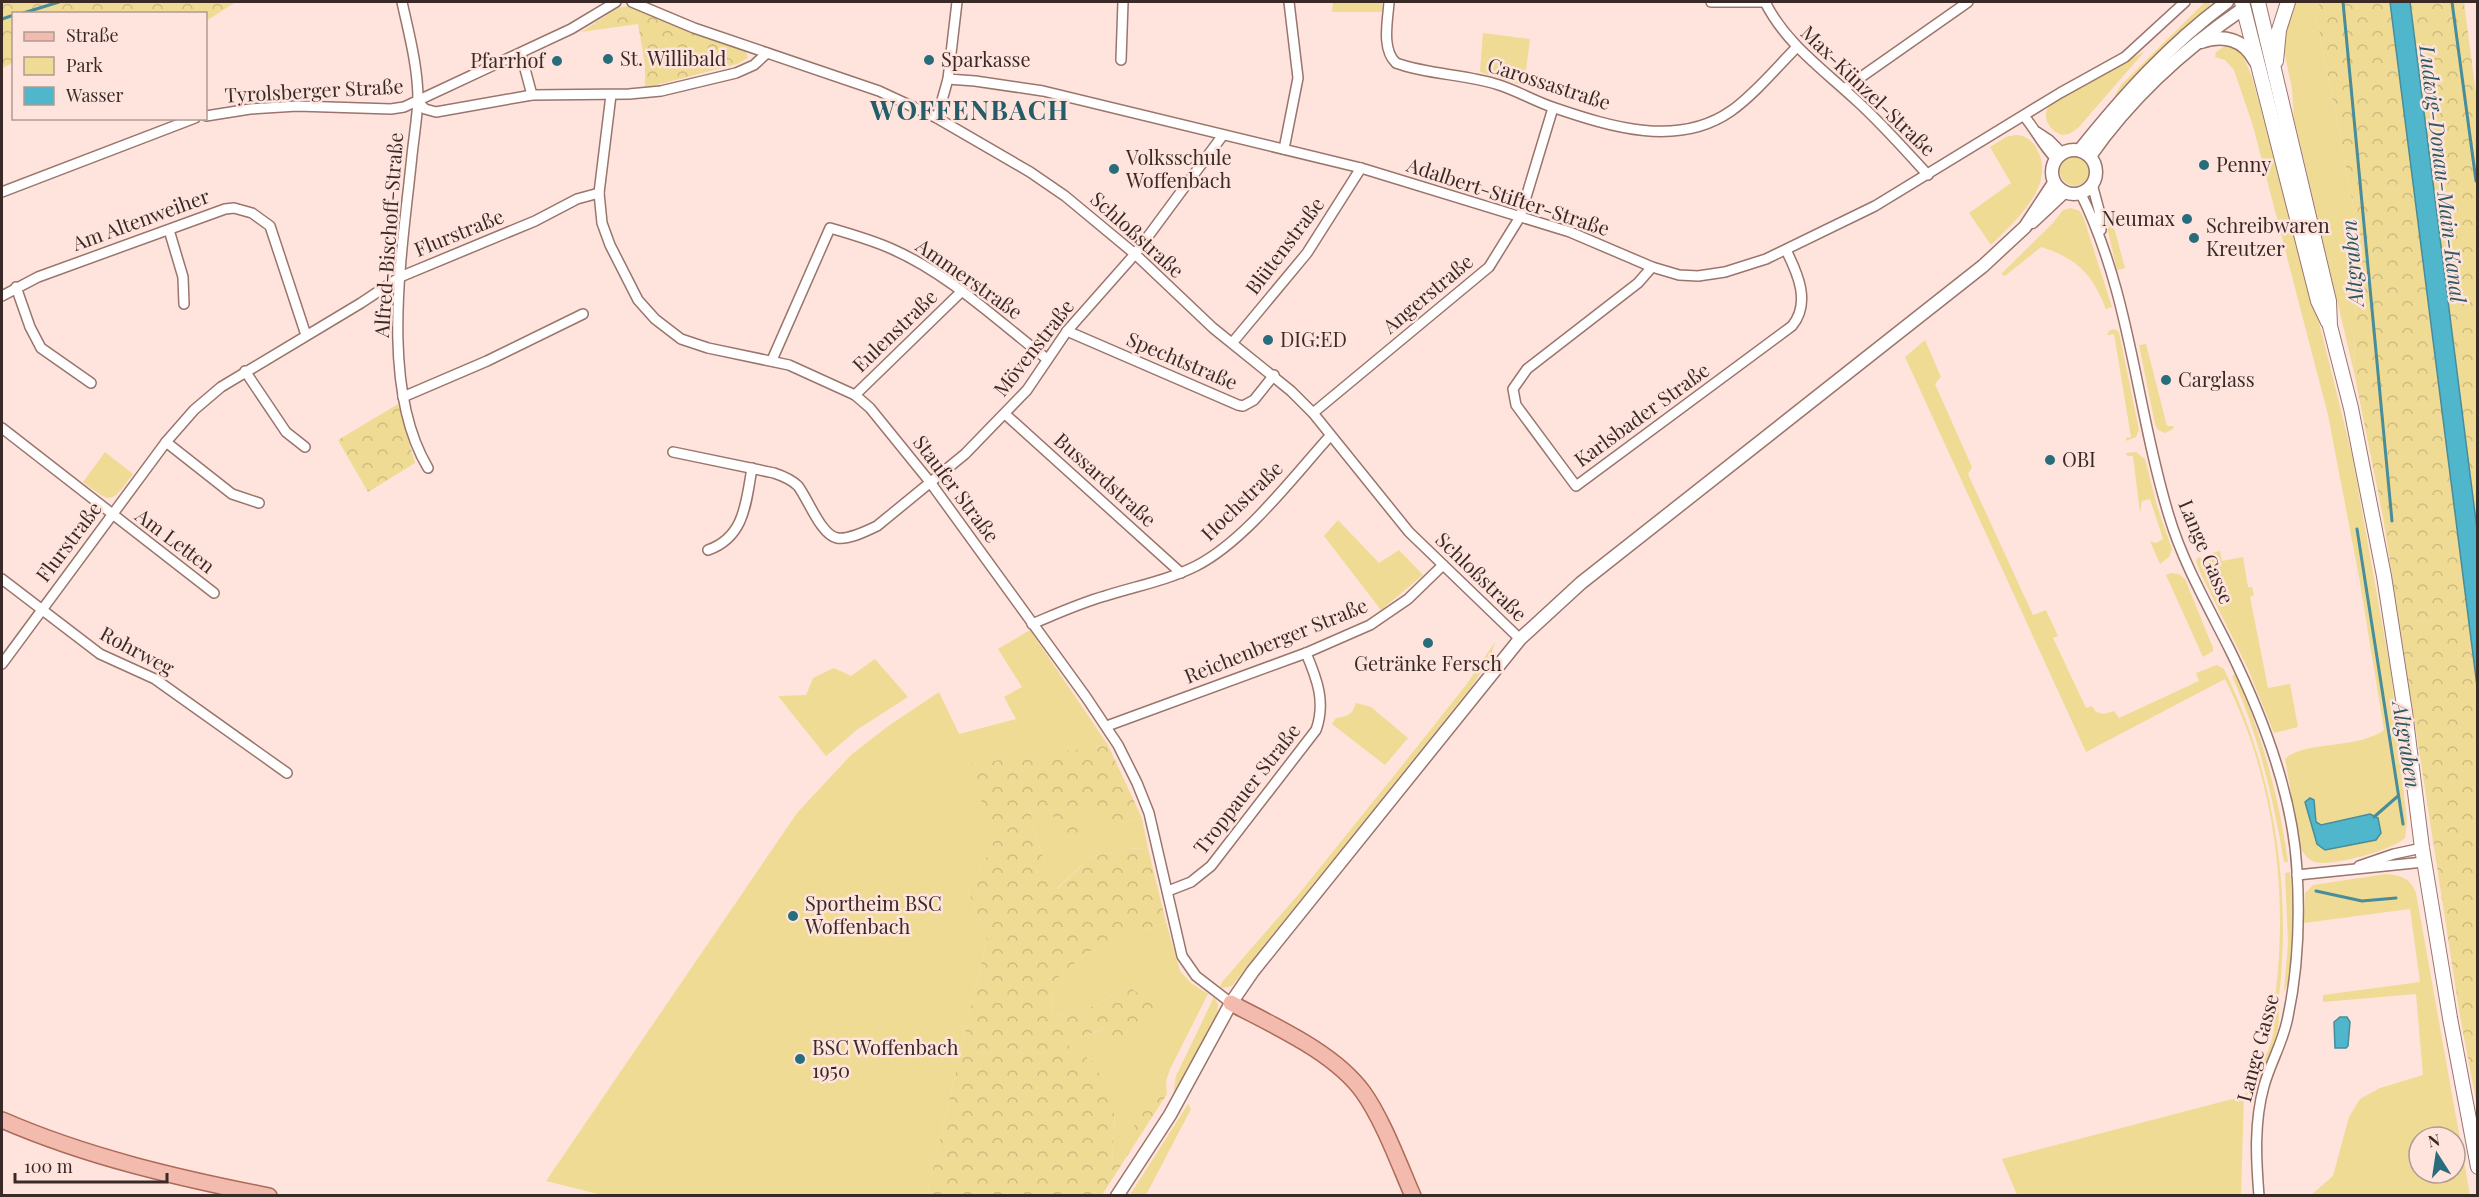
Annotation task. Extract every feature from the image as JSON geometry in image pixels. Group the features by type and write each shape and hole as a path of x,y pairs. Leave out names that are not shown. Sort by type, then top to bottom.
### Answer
{"main road":[{"path":"2277,81 2279,30 2288,2"},
{"path":"2250,3 2277,81 2329,301 2330,327"},
{"path":"2250,3 2256,64 2318,301 2330,327 2351,408 2378,537 2405,712 2423,855 2478,1167"},
{"path":"1231,1003 1311,1048 1352,1078 1366,1098 1413,1196"},
{"path":"2,1120 73,1147 138,1167 269,1196"}],"street":[{"name":"Alfred-Bischoff-Straße","path":"402,2 413,54 418,102 400,277 398,348 403,397 415,441 428,468"},
{"name":"Tyrolsberger Straße","path":"207,116 280,106 391,109 418,102 521,54 588,20 616,2"},
{"name":"Schloßstraße","path":"632,2 670,20 879,91 937,118 1030,171 1065,196 1135,254 1213,327 1274,375 1312,413 1409,532 1520,639"},
{"path":"937,118 948,79 957,2"},
{"path":"1121,60 1123,2"},
{"path":"1284,149 1298,78 1289,2"},
{"name":"Carossastraße","path":"1389,2 1388,46 1390,56 1396,63 1485,80 1553,108 1640,130 1666,133 1697,128 1732,111 1797,47"},
{"name":"Max-Künzel-Straße","path":"1711,2 1766,2 1779,27 1797,47 1844,89 1928,175"},
{"path":"1844,89 1968,2"},
{"path":"2170,2 2177,11"},
{"name":"Adalbert-Stifter-Straße","path":"948,79 1043,91 1361,168 1570,232 1652,267 1688,276 1710,275 1740,268 1786,250 1859,215 2083,79 2125,57 2185,2"},
{"path":"2085,153 2117,104 2192,30 2227,2"},
{"path":"2085,153 2136,99 2194,45 2250,3"},
{"path":"2194,45 2215,38 2233,40 2248,49 2256,64"},
{"path":"418,102 424,109 436,112 531,95 611,95 661,91 730,74 754,65 767,53"},
{"path":"521,54 531,95"},
{"name":"Staufer Straße","path":"611,95 599,193 602,223 628,284 638,300 655,319 681,339 693,344 772,360 838,386 855,395 882,422 930,482 1107,726 1146,804 1178,941 1185,961 1196,976 1231,1003"},
{"name":"Angerstraße","path":"1312,413 1480,276 1499,254 1520,217 1553,108"},
{"path":"2024,116 2037,132 2041,144 2059,156"},
{"path":"2,192 189,120"},
{"name":"Mövenstraße","path":"752,468 774,472 790,479 798,486 824,528 837,538 864,532 877,526 965,454 1028,390 1067,331 1135,254 1223,135"},
{"path":"2071,150 2085,153 2096,171 2092,184 2080,192 2059,188 2051,172 2059,156 2071,150"},
{"name":"Blütenstraße","path":"1233,342 1307,253 1361,168"},
{"name":"Lange Gasse","path":"2092,184 2099,213 2101,236"},
{"path":"1117,1196 1170,1115 1231,1003 1268,952 1520,639 1581,583 1917,321 1996,255 2025,227 2059,188"},
{"name":"Lange Gasse","path":"2080,192 2101,236 2116,283 2168,515 2186,559 2240,670 2266,732 2286,806 2297,875 2297,949 2286,1025 2264,1084 2259,1111 2256,1150 2259,1196"},
{"name":"Flurstraße","path":"2,664 166,442 194,410 221,387 400,277 599,193"},
{"name":"Am Altenweiher","path":"2,296 16,286 225,209 243,209 270,226 306,335"},
{"name":"Ammerstraße","path":"772,360 830,228 893,249 926,268 961,292 1047,359"},
{"path":"169,230 183,277 184,304"},
{"name":"Karlsbader Straße","path":"1652,267 1638,283 1527,369 1514,389 1516,405 1576,486 1792,326 1799,316 1802,296 1797,276 1786,250"},
{"path":"16,286 36,340 48,354 91,383"},
{"name":"Eulenstraße","path":"855,395 961,292"},
{"path":"403,397 497,356 583,314"},
{"name":"Spechtstraße","path":"1067,331 1238,405 1243,406 1254,400 1274,375"},
{"path":"245,371 286,432 305,447"},
{"name":"Bussardstraße","path":"1005,414 1181,573"},
{"name":"Am Letten","path":"2,428 214,593"},
{"name":"Hochstraße","path":"1032,624 1089,601 1162,581 1198,565 1232,540 1330,436"},
{"path":"166,442 232,494 259,503"},
{"path":"673,452 752,468 746,500 735,531 728,540 708,550"},
{"name":"Reichenberger Straße","path":"1107,726 1345,637 1387,615 1408,599 1443,565"},
{"name":"Rohrweg","path":"2,579 100,654 162,683 287,773"},
{"name":"Troppauer Straße","path":"1168,891 1191,882 1211,866 1316,730 1321,716 1322,702 1318,681 1306,652"},
{"path":"2297,875 2348,870 2423,855"},
{"path":"2348,870 2383,857 2423,855"}],"green space":[{"path":"2,2 236,2 207,20 207,12 12,12 12,63 2,68"},
{"path":"1333,2 1382,2 1382,12 1332,12"},
{"path":"2205,2 2209,2 2211,8 2117,97 2115,95 2121,85"},
{"path":"2293,2 2320,2 2316,15 2357,224 2354,372 2294,118 2292,89 2283,45 2283,32"},
{"path":"2320,2 2390,2 2477,686 2477,1106 2460,1016 2383,517 2354,372 2357,224 2316,15"},
{"path":"2410,2 2464,2 2477,102 2477,529"},
{"path":"628,6 736,47 746,52 748,58 737,64 645,88 645,65 638,24 581,32 618,8"},
{"path":"1483,33 1530,39 1524,86 1480,72"},
{"path":"2231,44 2242,53 2252,77 2321,330 2352,455 2391,673 2407,821 2405,838 2388,848 2347,860 2315,862 2301,849 2285,759 2293,753 2361,740 2384,730 2359,577 2328,415 2253,126 2234,70 2225,60 2215,57 2216,52","holes":["2316,809 2316,822 2321,825 2370,814 2378,818 2317,844 2310,816"]},
{"path":"2145,51 2078,128 2069,134 2062,135 2052,129 2047,121 2046,112 2052,103"},
{"path":"2015,135 2025,137 2037,149 2042,163 2041,176 2030,202 1991,245 1969,213 2011,183 1990,147 2006,137"},
{"path":"2075,156 2081,157 2089,165 2089,177 2081,185 2075,186 2069,185 2061,177 2060,171 2061,165 2069,157"},
{"path":"2071,208 2080,211 2084,219 2112,307 2106,309 2095,286 2082,269 2065,257 2041,247 2005,276 2001,274 2052,224 2063,210"},
{"path":"2105,219 2112,220 2125,268 2117,270"},
{"path":"2114,329 2119,332 2139,430 2136,437 2126,441 2126,438 2131,437 2114,334 2107,335"},
{"path":"1925,340 1941,377 1935,384 1972,467 1968,474 2033,615 2046,610 2058,636 2053,638 2086,708 2092,706 2096,712 2103,714 2114,711 2119,718 2199,681 2196,673 2217,665 2224,669 2241,707 2255,747 2275,829 2283,913 2278,1029 2254,1092 2244,1096 2263,1061 2273,1034 2280,917 2274,835 2266,795 2242,716 2225,679 2086,752 1905,357"},
{"path":"2146,344 2167,426 2174,426 2165,433 2158,430 2155,424 2139,345"},
{"path":"398,404 415,463 368,492 338,440"},
{"path":"105,452 133,474 120,491 111,498 100,495 83,482"},
{"path":"2136,452 2145,459 2157,506 2172,549 2169,557 2160,564 2150,541 2156,543 2163,539 2150,499 2142,501 2140,513 2133,456 2127,456 2126,453"},
{"path":"1338,520 1379,563 1399,550 1423,575 1381,610 1324,536"},
{"path":"2220,551 2222,561 2243,557 2248,587 2252,587 2254,595 2250,597 2268,688 2290,684 2298,727 2274,733 2248,669 2200,572 2196,561 2198,557 2202,559 2208,554"},
{"path":"2179,574 2185,579 2213,648 2213,651 2203,657 2166,575"},
{"name":"BSC Woffenbach 1950","path":"1030,630 1108,745 973,764 993,846 968,890 987,939 927,1195 606,1196 546,1181 797,813 851,755 887,727 939,692 959,734 1016,719 1004,697 1022,687 998,649"},
{"path":"1495,642 1490,658 1472,686 1232,986 1222,988 1220,986 1223,981 1298,895 1466,685"},
{"path":"875,659 908,697 858,729 826,756 778,696 806,695 813,678 834,668 851,676"},
{"path":"2236,674 2254,720 2268,766 2280,814 2288,862 2284,862 2270,790 2257,744 2232,676"},
{"path":"1356,703 1371,707 1408,738 1385,765 1332,724 1336,718 1347,716"},
{"path":"1108,745 1142,818 1123,822 1070,808 1081,838 1066,848 1050,808 1028,805 1041,852 1057,889 1091,857 1124,849 1148,848 1166,922 1088,952 1051,983 1052,1017 1082,1012 1129,987 1153,1004 1154,1025 1123,1044 1102,1029 1066,1044 1093,1062 1106,1087 1115,1117 1112,1160 1158,1088 1167,1094 1102,1195 927,1195 987,939 968,890 993,846 972,764"},
{"path":"1028,805 1070,807 1123,822 1142,818 1148,848 1124,849 1091,857 1056,889 1041,852"},
{"path":"2290,872 2293,949 2292,965 2284,992 2288,943 2285,873"},
{"path":"2386,874 2405,879 2414,888 2457,1125 2407,1125 2407,1185 2467,1185 2467,1178 2470,1195 2311,1195 2333,1176 2349,1117 2360,1099 2380,1088 2423,1075 2416,994 2323,1002 2323,995 2420,982 2410,909 2304,923 2305,893 2313,885"},
{"path":"1166,922 1180,971 1191,983 1208,994 1170,1069 1166,1081 1167,1094 1158,1089 1112,1161 1115,1117 1093,1062 1065,1044 1103,1029 1129,987 1082,1012 1052,1017 1051,983 1088,952"},
{"path":"1214,997 1218,1004 1217,1014 1173,1097 1176,1076"},
{"path":"2244,1096 2241,1195 2017,1195 2002,1159"},
{"path":"1188,1104 1191,1109 1146,1195 1130,1195"}],"water":[{"path":"2390,2 2410,2 2477,529 2477,686"},
{"path":"2310,798 2314,800 2316,822 2321,825 2370,814 2378,818 2381,833 2376,840 2325,850 2317,844 2305,802"},
{"path":"2340,1017 2347,1017 2350,1022 2346,1048 2335,1048 2334,1022"}],"waterway":[{"path":"26,12 59,2"},
{"name":"Altgraben","path":"2343,2 2392,521"},
{"path":"2452,2 2476,181"},
{"path":"2,19 12,16"},
{"name":"Altgraben","path":"2357,529 2403,824"},
{"path":"2374,817 2398,796"},
{"path":"2316,891 2362,901 2396,898"}],"place":[{"name":"St. Willibald","path":"608,59"},
{"name":"Sparkasse","path":"929,60"},
{"name":"Pfarrhof","path":"557,61"},
{"name":"Penny","path":"2204,165"},
{"name":"Volksschule Woffenbach","path":"1114,169"},
{"name":"Neumax","path":"2187,219"},
{"name":"Schreibwaren Kreutzer","path":"2194,238"},
{"name":"DIG:ED","path":"1268,340"},
{"name":"Carglass","path":"2166,380"},
{"name":"OBI","path":"2050,460"},
{"name":"Getränke Fersch","path":"1428,643"},
{"name":"Sportheim BSC Woffenbach","path":"793,916"},
{"name":"BSC Woffenbach 1950","path":"800,1059"}],"district":[{"name":"WOFFENBACH","path":"970,111"}],"water label":[{"name":"Ludwig-Donau-Main-Kanal","path":"2442,174"}]}
